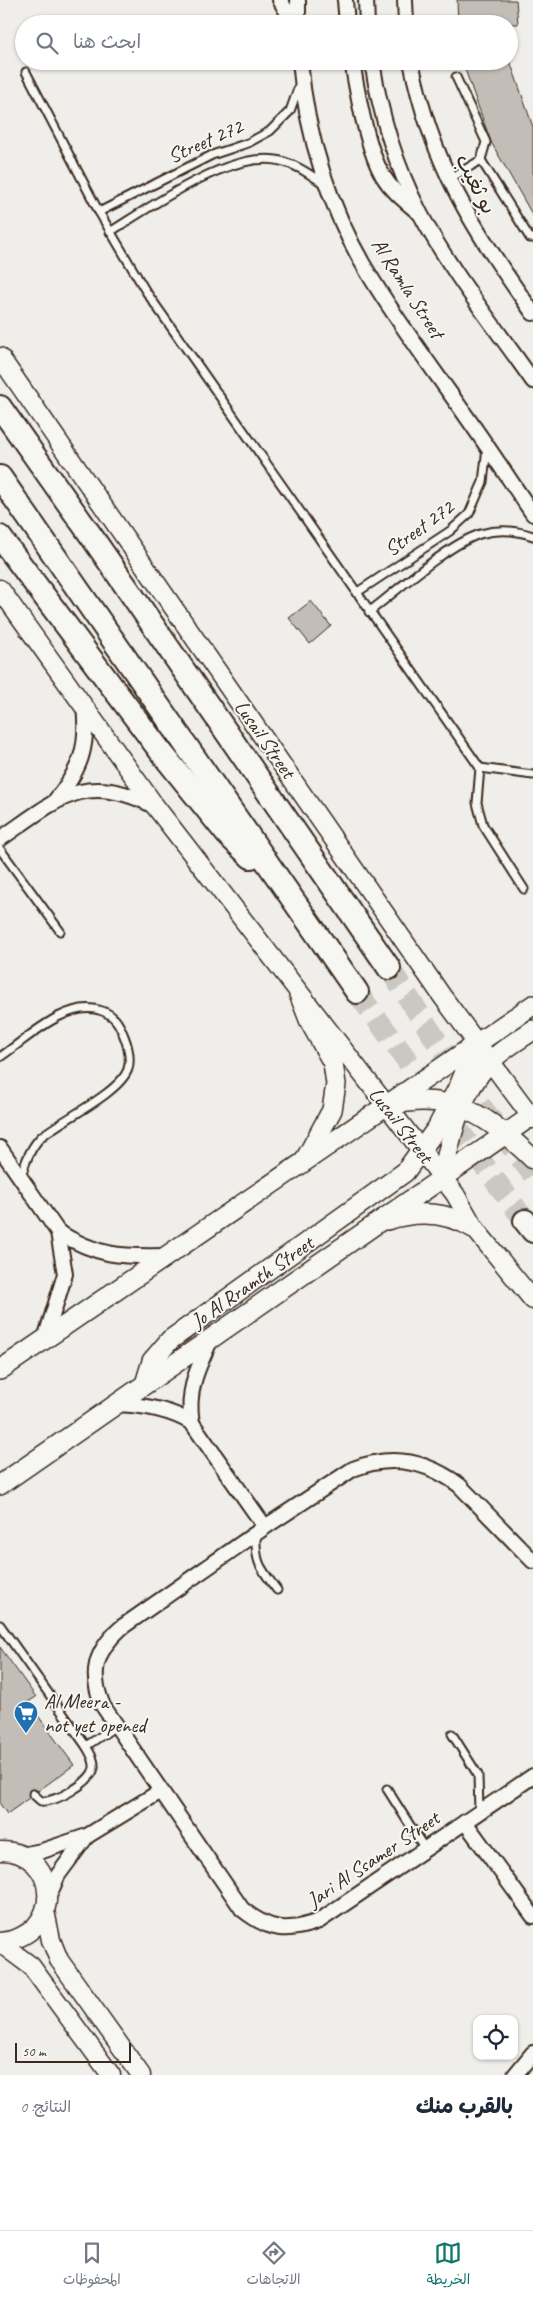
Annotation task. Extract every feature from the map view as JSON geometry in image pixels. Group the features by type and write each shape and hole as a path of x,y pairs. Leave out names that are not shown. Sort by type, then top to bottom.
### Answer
{"highway":[{"name":"Lusail Street","path":"0,407 92,537 389,968"},
{"path":"0,477 358,992"},
{"path":"0,538 199,800 227,834 275,875"}],"main road":[{"path":"300,994 310,1022 333,1063 336,1084 332,1110 304,1162"},
{"path":"0,1370 533,1004"},
{"path":"145,1384 152,1361 170,1340 405,1172 490,1062 533,1030"},
{"path":"442,1178 455,1105 477,1043"},
{"path":"386,1106 418,1100 455,1105 485,1118 533,1159"},
{"name":"Jo Al Rramth Street","path":"0,1485 212,1336 532,1117"},
{"path":"376,1223 418,1214 439,1214 459,1219 475,1229"}],"street":[{"path":"280,0 289,15"},
{"path":"298,0 298,15"},
{"path":"346,0 347,15"},
{"path":"366,0 367,15"},
{"path":"404,0 405,15"},
{"name":"Al Ramla Street","path":"301,70 309,118 328,186 350,238 369,275 533,514"},
{"path":"354,70 365,125 380,171 395,192 420,214"},
{"path":"373,70 376,90 389,139 420,214 449,260 533,381"},
{"name":"بو ثغيب","path":"414,70 428,128 449,179 484,242 533,313"},
{"name":"Lusail Street","path":"0,357 490,1062 532,1117"},
{"name":"Lusail Street","path":"0,589 155,806 455,1194 475,1229 533,1300"},
{"path":"54,802 73,778 80,762 85,740 84,707"},
{"path":"0,839 54,802 80,792 98,788 135,796 155,806"},
{"path":"0,1148 58,1232 65,1274 45,1339"},
{"path":"58,1232 97,1252 136,1257 165,1256"},
{"path":"212,1336 192,1382 190,1404 192,1423 261,1530"},
{"path":"117,1404 160,1409 192,1423"},
{"name":"Jari Al Ssamer Street","path":"533,1561 459,1485 432,1469 404,1461 380,1461 352,1468 122,1628 106,1644 95,1667 95,1679 103,1706 242,1909 259,1922 279,1929 300,1928 319,1921 533,1776"},
{"path":"0,1851 21,1855 42,1851 87,1836 161,1791"},
{"name":"Jari Al Ssamer Street","path":"465,1822 533,1916"},
{"path":"0,1943 12,1941 27,1934 39,1923 58,1875 87,1836"},
{"path":"21,1855 32,1862 41,1872 46,1885 46,1905 51,1940 59,1960 141,2075"},
{"path":"0,1943 31,1966 111,2075"},
{"path":"515,2075 533,2054"}],"lane":[{"path":"26,72 99,212 145,290 480,768 477,803 483,825 524,889"},
{"path":"449,179 481,160 486,142 456,77"},
{"name":"Street 272","path":"99,212 212,155 248,143 270,130 285,118 290,111 302,79"},
{"name":"Street 272","path":"110,232 205,177 242,161 265,159 288,162 328,186"},
{"path":"481,160 530,238 533,238"},
{"name":"Street 272","path":"356,593 450,531 469,514 483,482 487,446"},
{"name":"Street 272","path":"369,612 421,572 471,538 502,530 533,536"},
{"path":"480,768 533,775"},
{"path":"0,849 60,931"},
{"path":"0,1057 68,1011 82,1007 105,1011 116,1018 128,1049 129,1063 125,1075 107,1091 42,1136 30,1151 21,1177"},
{"path":"261,1530 255,1553 258,1564 277,1590"},
{"path":"0,1625 93,1758 94,1767 86,1781 52,1801 42,1801 33,1794"},
{"path":"86,1746 116,1726"},
{"path":"452,1734 478,1775 480,1812"},
{"path":"387,1789 425,1848"}],"building":[{"path":"457,0 516,0 517,15 458,15"},
{"path":"465,70 513,70 533,127 533,216 491,142"},
{"path":"311,601 331,626 310,644 289,618"},
{"name":"Al Meera - not yet opened","path":"0,1647 36,1697 28,1702 74,1765 38,1791 34,1789 29,1790 29,1798 7,1814 0,1804"}],"tunnel":[{"path":"389,968 471,1094 533,1174"},
{"path":"357,992 525,1221"}],"place":[{"name":"Al Meera - not yet opened","path":"26,1734"}]}
